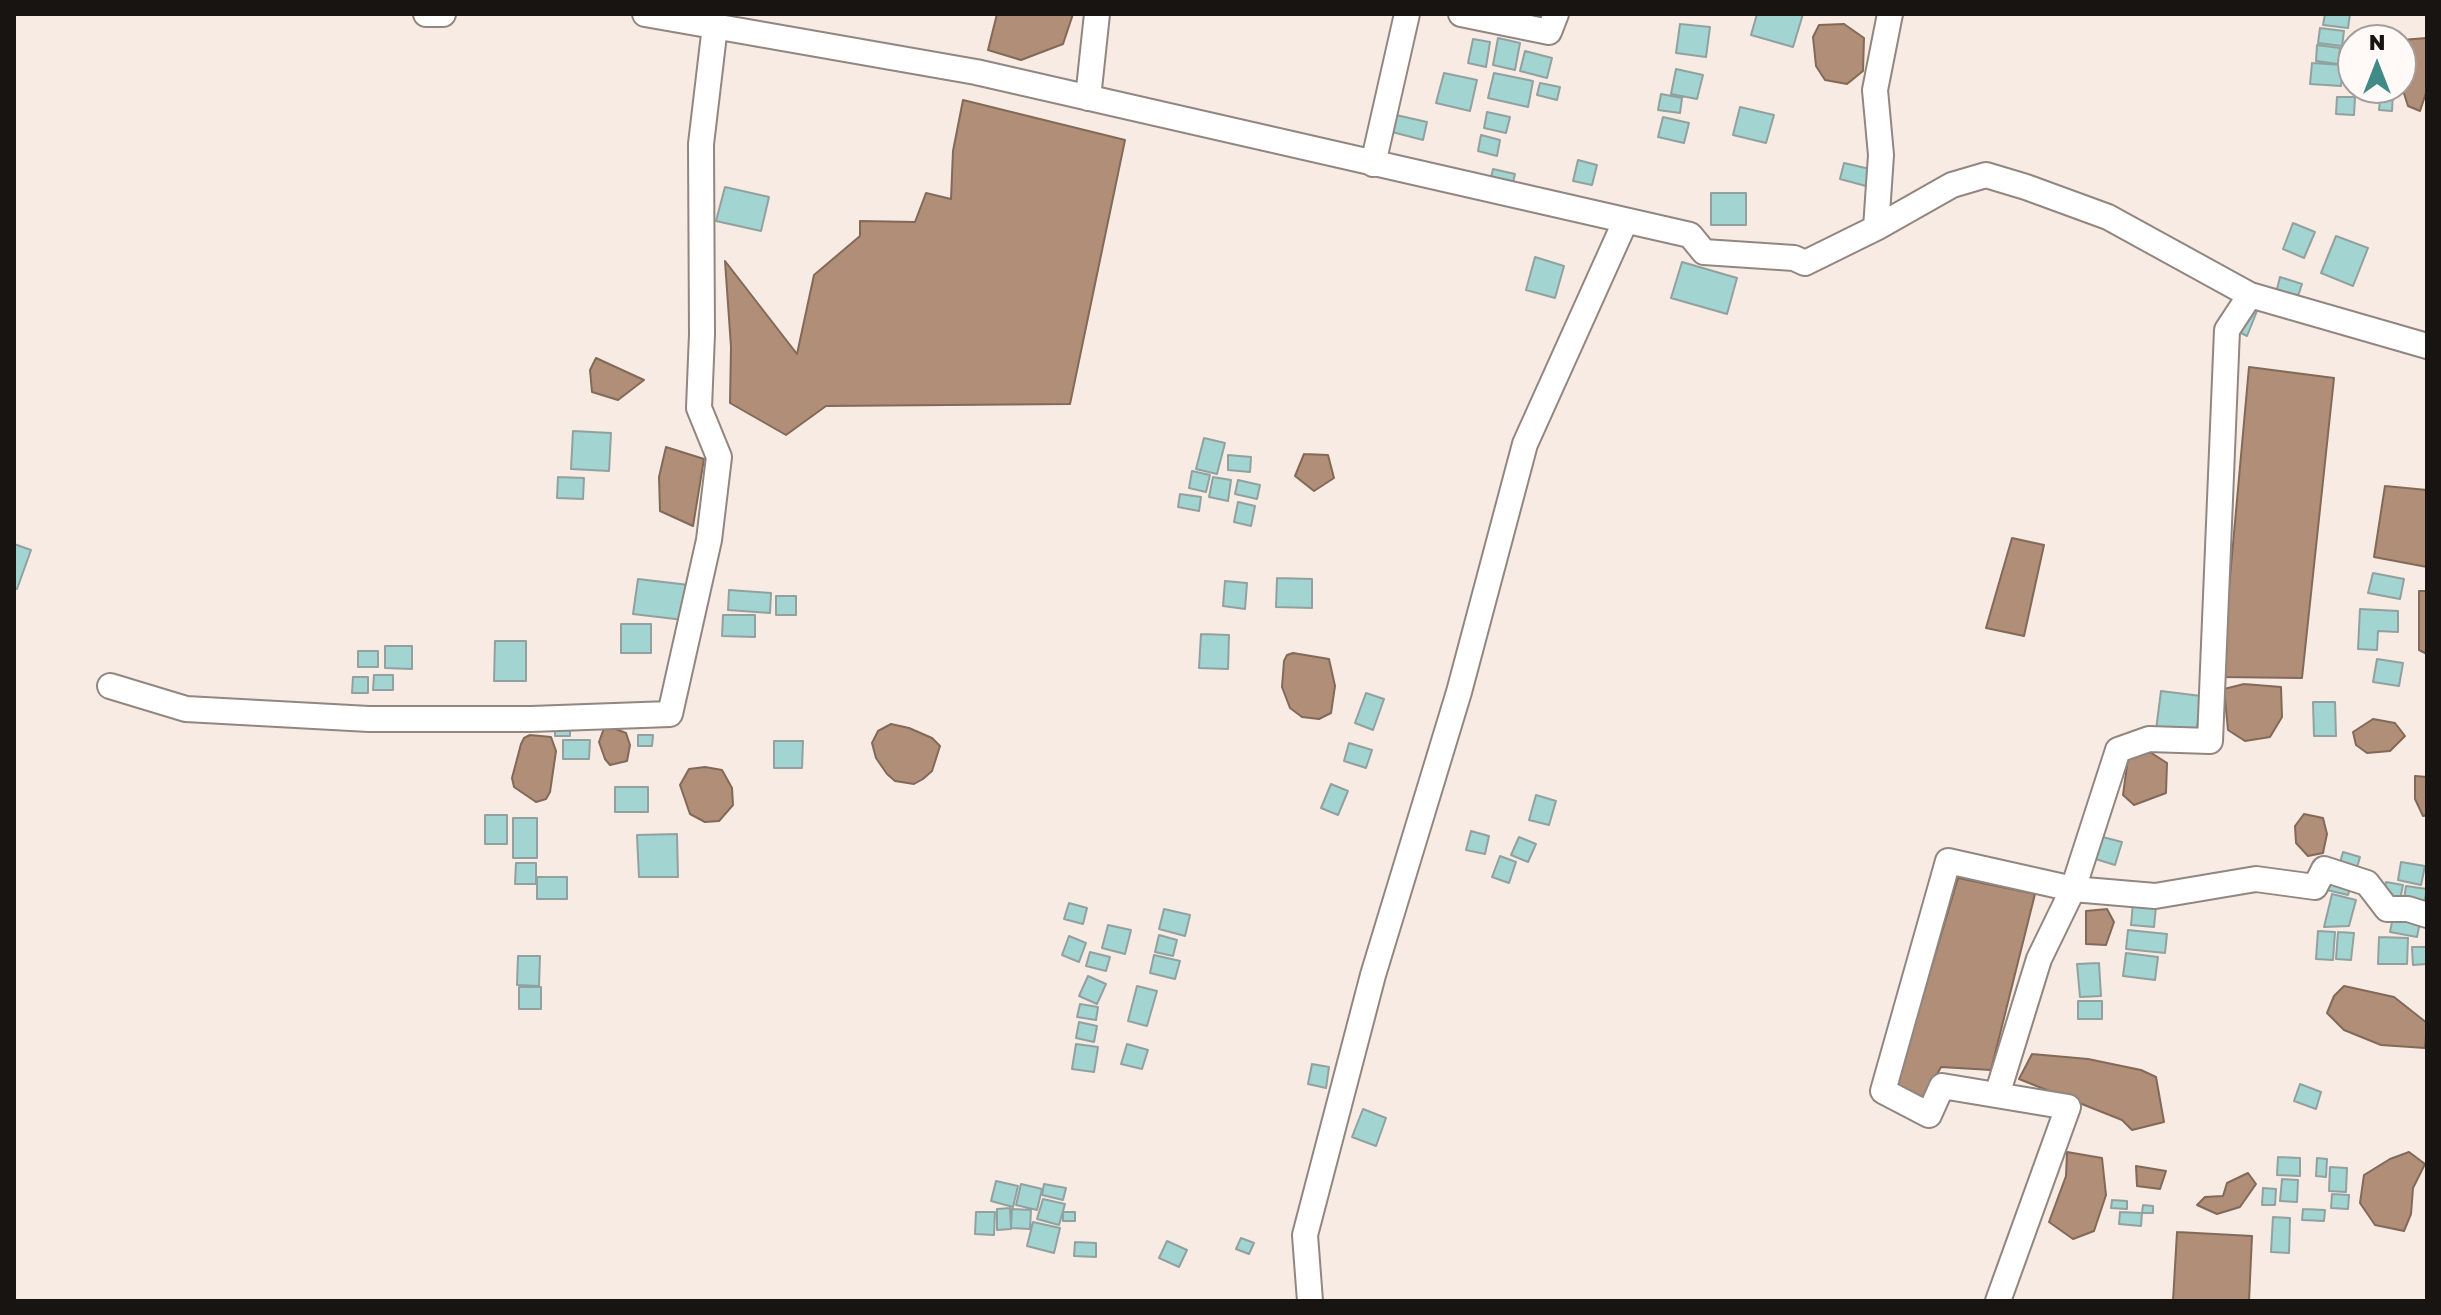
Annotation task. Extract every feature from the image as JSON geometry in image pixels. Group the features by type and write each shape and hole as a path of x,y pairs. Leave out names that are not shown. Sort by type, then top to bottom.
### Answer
{"street":[{"path":"426,14 443,14"},
{"path":"645,14 976,72 1690,235 1704,252 1794,258 1805,263 1952,185 1986,175 2108,217 2250,295 2427,346"},
{"path":"1088,98 1097,14"},
{"path":"1373,164 1407,14"},
{"path":"1461,14 1549,32 1556,14"},
{"path":"1876,228 1881,155 1875,90 1890,14"},
{"path":"110,686 186,709 369,719 531,719 670,714 709,540 719,457 699,408 702,334 701,144 715,26"},
{"path":"1310,1301 1305,1235 1373,975 1459,692 1525,444 1625,222"},
{"path":"1997,1095 2039,959 2073,889 2118,750 2149,739 2210,741 2227,330 2250,295"},
{"path":"1998,1301 2068,1107 1942,1086 1929,1115 1883,1091 1948,861 2073,889 2155,896 2256,879 2315,887 2324,869 2367,883 2387,909 2408,909 2427,915"}],"shaded area":[{"path":"997,14 1073,14 1063,44 1021,60 988,50"},
{"path":"1844,24 1864,38 1863,71 1847,84 1825,80 1816,66 1813,37 1819,25"},
{"path":"2427,38 2427,90 2420,111 2407,104 2417,104 2417,39"},
{"path":"963,100 1125,140 1070,404 826,406 786,435 730,403 731,347 725,261 797,354 814,275 860,236 860,221 915,222 926,193 951,199 953,151"},
{"path":"596,358 644,380 618,400 592,392 590,370"},
{"path":"2249,367 2334,378 2302,678 2221,677"},
{"path":"666,447 704,459 693,526 660,511 659,477"},
{"path":"1304,454 1328,455 1334,478 1314,491 1295,476"},
{"path":"2385,486 2427,490 2427,567 2374,557"},
{"path":"2012,538 2044,545 2024,636 1986,628"},
{"path":"2419,591 2427,591 2427,654 2419,650"},
{"path":"1293,653 1329,659 1335,686 1331,713 1319,719 1302,717 1290,708 1282,687 1284,661 1287,655"},
{"path":"2244,684 2281,687 2282,717 2270,737 2245,741 2228,730 2224,689"},
{"path":"2373,719 2395,723 2405,736 2390,751 2367,753 2356,745 2353,732"},
{"path":"891,724 932,738 940,746 932,771 914,784 895,781 876,758 872,743 878,731"},
{"path":"604,728 626,733 630,745 627,761 610,765 605,759 599,742"},
{"path":"530,735 551,737 556,751 550,792 546,799 536,802 514,787 512,778 521,744"},
{"path":"2150,752 2167,763 2166,793 2134,805 2123,795 2128,758"},
{"path":"705,767 722,770 732,788 733,805 719,821 705,822 690,814 680,785 689,769"},
{"path":"2415,776 2427,777 2427,815 2423,816 2415,799"},
{"path":"2304,814 2323,818 2327,834 2323,853 2308,856 2296,843 2295,826"},
{"path":"1958,878 2035,894 1991,1070 1941,1067 1924,1098 1896,1086"},
{"path":"2107,909 2114,922 2106,945 2086,944 2086,911"},
{"path":"2344,986 2394,997 2427,1023 2425,1048 2381,1045 2344,1030 2327,1013 2334,996"},
{"path":"2032,1054 2088,1059 2141,1070 2156,1077 2164,1122 2132,1130 2122,1120 2019,1079"},
{"path":"2067,1152 2102,1158 2106,1195 2094,1231 2073,1239 2049,1222 2066,1176"},
{"path":"2409,1152 2425,1164 2413,1188 2411,1214 2404,1231 2375,1225 2360,1203 2364,1175 2390,1159"},
{"path":"2136,1166 2166,1171 2160,1189 2137,1186"},
{"path":"2248,1173 2256,1184 2240,1207 2217,1214 2197,1205 2205,1197 2223,1196 2227,1183"},
{"path":"2177,1232 2252,1236 2249,1301 2173,1301"}],"building":[{"path":"1757,14 1803,14 1793,47 1751,35"},
{"path":"2325,14 2350,14 2349,24 2323,25"},
{"path":"1680,24 1710,27 1706,57 1676,53"},
{"path":"2320,28 2337,30 2337,45 2318,43"},
{"path":"1498,38 1520,43 1515,70 1493,65"},
{"path":"1473,39 1490,42 1486,67 1468,63"},
{"path":"2317,45 2337,48 2337,64 2316,61"},
{"path":"1525,51 1552,58 1547,78 1520,71"},
{"path":"2312,63 2337,65 2337,86 2310,84"},
{"path":"1676,69 1703,75 1697,99 1671,94"},
{"path":"1444,73 1477,80 1470,111 1436,103"},
{"path":"1494,73 1533,81 1528,107 1488,98"},
{"path":"1540,83 1560,87 1557,100 1537,95"},
{"path":"1661,94 1682,98 1680,113 1658,110"},
{"path":"2337,97 2337,104 2355,104 2354,115 2336,114"},
{"path":"2380,104 2392,104 2392,111 2379,110"},
{"path":"1740,107 1774,115 1766,143 1733,135"},
{"path":"1487,112 1510,117 1506,133 1484,128"},
{"path":"1396,115 1427,122 1423,140 1392,132"},
{"path":"1663,117 1689,123 1684,143 1658,137"},
{"path":"1481,135 1500,140 1497,156 1478,151"},
{"path":"1578,160 1597,165 1592,185 1573,181"},
{"path":"1844,163 1870,169 1866,186 1840,179"},
{"path":"1493,169 1515,174 1512,187 1490,182"},
{"path":"725,187 769,197 761,231 716,221"},
{"path":"1711,193 1746,193 1746,225 1711,225"},
{"path":"2293,223 2315,232 2304,258 2283,249"},
{"path":"2336,236 2368,248 2353,286 2321,273"},
{"path":"1535,257 1564,266 1555,298 1526,290"},
{"path":"1682,262 1737,278 1727,314 1671,298"},
{"path":"2280,277 2302,284 2297,299 2276,293"},
{"path":"2248,301 2259,306 2247,336 2235,330"},
{"path":"573,431 611,433 609,471 571,469"},
{"path":"1204,438 1225,443 1217,474 1196,469"},
{"path":"1228,455 1251,457 1250,472 1228,470"},
{"path":"1192,471 1210,475 1206,492 1189,488"},
{"path":"558,477 584,478 583,499 557,498"},
{"path":"1213,477 1231,480 1228,501 1209,497"},
{"path":"1238,480 1260,485 1257,499 1235,494"},
{"path":"1180,494 1201,497 1199,511 1178,507"},
{"path":"1238,502 1255,506 1251,526 1234,522"},
{"path":"14,544 31,550 17,589 14,588"},
{"path":"2373,573 2404,579 2400,599 2368,593"},
{"path":"1277,578 1312,579 1312,608 1276,607"},
{"path":"638,579 689,585 684,620 633,614"},
{"path":"1225,581 1247,583 1245,609 1223,606"},
{"path":"729,590 771,593 770,613 728,610"},
{"path":"776,596 796,596 796,615 776,615"},
{"path":"2360,609 2398,611 2398,632 2378,631 2377,650 2358,649"},
{"path":"723,615 755,615 755,637 722,636"},
{"path":"621,624 651,624 651,653 621,653"},
{"path":"1201,634 1229,635 1228,669 1199,668"},
{"path":"495,641 526,641 526,681 494,681"},
{"path":"385,646 412,646 412,669 385,668"},
{"path":"358,651 378,651 378,667 358,667"},
{"path":"2377,659 2403,663 2399,686 2373,682"},
{"path":"374,675 393,675 393,690 373,690"},
{"path":"353,677 368,677 368,693 352,693"},
{"path":"2161,691 2201,696 2196,735 2156,730"},
{"path":"1366,693 1384,699 1373,730 1355,723"},
{"path":"2313,702 2335,702 2336,736 2314,736"},
{"path":"555,721 570,722 570,736 555,736"},
{"path":"638,735 653,735 652,746 638,746"},
{"path":"563,740 590,740 589,759 563,759"},
{"path":"774,741 803,741 802,768 774,768"},
{"path":"1349,743 1372,750 1366,768 1344,761"},
{"path":"1331,784 1348,791 1338,815 1321,808"},
{"path":"615,787 648,787 648,812 615,812"},
{"path":"1536,795 1556,801 1549,825 1529,820"},
{"path":"485,815 507,815 507,844 485,844"},
{"path":"513,818 537,818 537,858 513,858"},
{"path":"1471,831 1489,836 1485,854 1466,850"},
{"path":"677,834 678,877 639,877 637,835"},
{"path":"2095,835 2122,842 2115,865 2089,857"},
{"path":"1519,837 1536,844 1528,862 1511,855"},
{"path":"2343,852 2360,857 2356,871 2339,866"},
{"path":"1500,856 1516,862 1509,883 1492,877"},
{"path":"2401,862 2425,866 2421,885 2398,880"},
{"path":"516,863 536,863 536,884 515,884"},
{"path":"2331,876 2352,882 2348,895 2327,890"},
{"path":"537,877 567,877 567,899 537,899"},
{"path":"2386,882 2403,885 2399,904 2382,900"},
{"path":"2406,886 2427,889 2423,909 2403,906"},
{"path":"2332,894 2356,900 2349,926 2324,927"},
{"path":"1069,903 1087,908 1083,924 1064,919"},
{"path":"2133,903 2156,906 2154,927 2131,925"},
{"path":"1164,909 1190,915 1185,936 1159,929"},
{"path":"2394,912 2421,917 2417,937 2390,932"},
{"path":"1108,925 1131,930 1125,954 1102,948"},
{"path":"2128,930 2167,934 2165,953 2126,949"},
{"path":"2318,931 2335,932 2333,960 2316,959"},
{"path":"2338,932 2354,933 2351,960 2336,959"},
{"path":"1159,935 1177,940 1173,956 1155,952"},
{"path":"1069,936 1086,943 1079,962 1062,955"},
{"path":"2379,937 2408,938 2407,964 2378,964"},
{"path":"2412,947 2426,947 2427,964 2413,965"},
{"path":"1090,952 1110,957 1106,971 1086,966"},
{"path":"2126,953 2158,957 2155,980 2123,976"},
{"path":"1154,955 1180,961 1175,979 1150,973"},
{"path":"518,956 540,956 539,986 517,985"},
{"path":"2099,963 2101,996 2080,997 2077,964"},
{"path":"1088,976 1106,984 1097,1004 1079,996"},
{"path":"1137,986 1157,991 1147,1026 1128,1021"},
{"path":"519,987 541,987 541,1009 519,1009"},
{"path":"2078,1001 2102,1001 2102,1019 2078,1019"},
{"path":"1080,1004 1098,1007 1096,1020 1077,1017"},
{"path":"1079,1022 1097,1026 1094,1042 1076,1038"},
{"path":"1076,1044 1098,1047 1094,1072 1072,1069"},
{"path":"1127,1044 1148,1050 1142,1069 1121,1064"},
{"path":"1312,1064 1329,1067 1326,1088 1308,1084"},
{"path":"2300,1084 2321,1092 2316,1109 2294,1101"},
{"path":"1363,1109 1386,1118 1376,1146 1352,1137"},
{"path":"2278,1157 2300,1158 2300,1176 2277,1175"},
{"path":"2317,1158 2327,1159 2326,1177 2316,1176"},
{"path":"2330,1167 2347,1168 2346,1192 2329,1191"},
{"path":"2282,1179 2298,1180 2297,1202 2280,1201"},
{"path":"996,1181 1018,1186 1013,1207 991,1201"},
{"path":"1021,1184 1042,1189 1037,1210 1016,1205"},
{"path":"1044,1184 1066,1188 1063,1200 1042,1195"},
{"path":"2263,1188 2276,1189 2275,1205 2262,1205"},
{"path":"2332,1194 2349,1195 2348,1209 2331,1208"},
{"path":"1043,1199 1065,1204 1059,1225 1037,1219"},
{"path":"2112,1200 2127,1201 2127,1209 2111,1208"},
{"path":"2143,1205 2153,1206 2153,1213 2142,1213"},
{"path":"1010,1208 1011,1229 997,1230 997,1209"},
{"path":"1012,1209 1031,1210 1030,1229 1011,1228"},
{"path":"2303,1209 2325,1210 2324,1221 2302,1220"},
{"path":"976,1212 995,1212 994,1235 975,1234"},
{"path":"1063,1212 1075,1212 1075,1221 1063,1221"},
{"path":"2120,1212 2142,1213 2141,1226 2119,1224"},
{"path":"2273,1217 2290,1218 2289,1253 2271,1252"},
{"path":"1033,1222 1060,1228 1054,1253 1027,1246"},
{"path":"1241,1238 1254,1243 1249,1254 1236,1249"},
{"path":"1167,1241 1187,1250 1179,1267 1159,1258"},
{"path":"1075,1242 1096,1243 1096,1257 1074,1256"}]}
